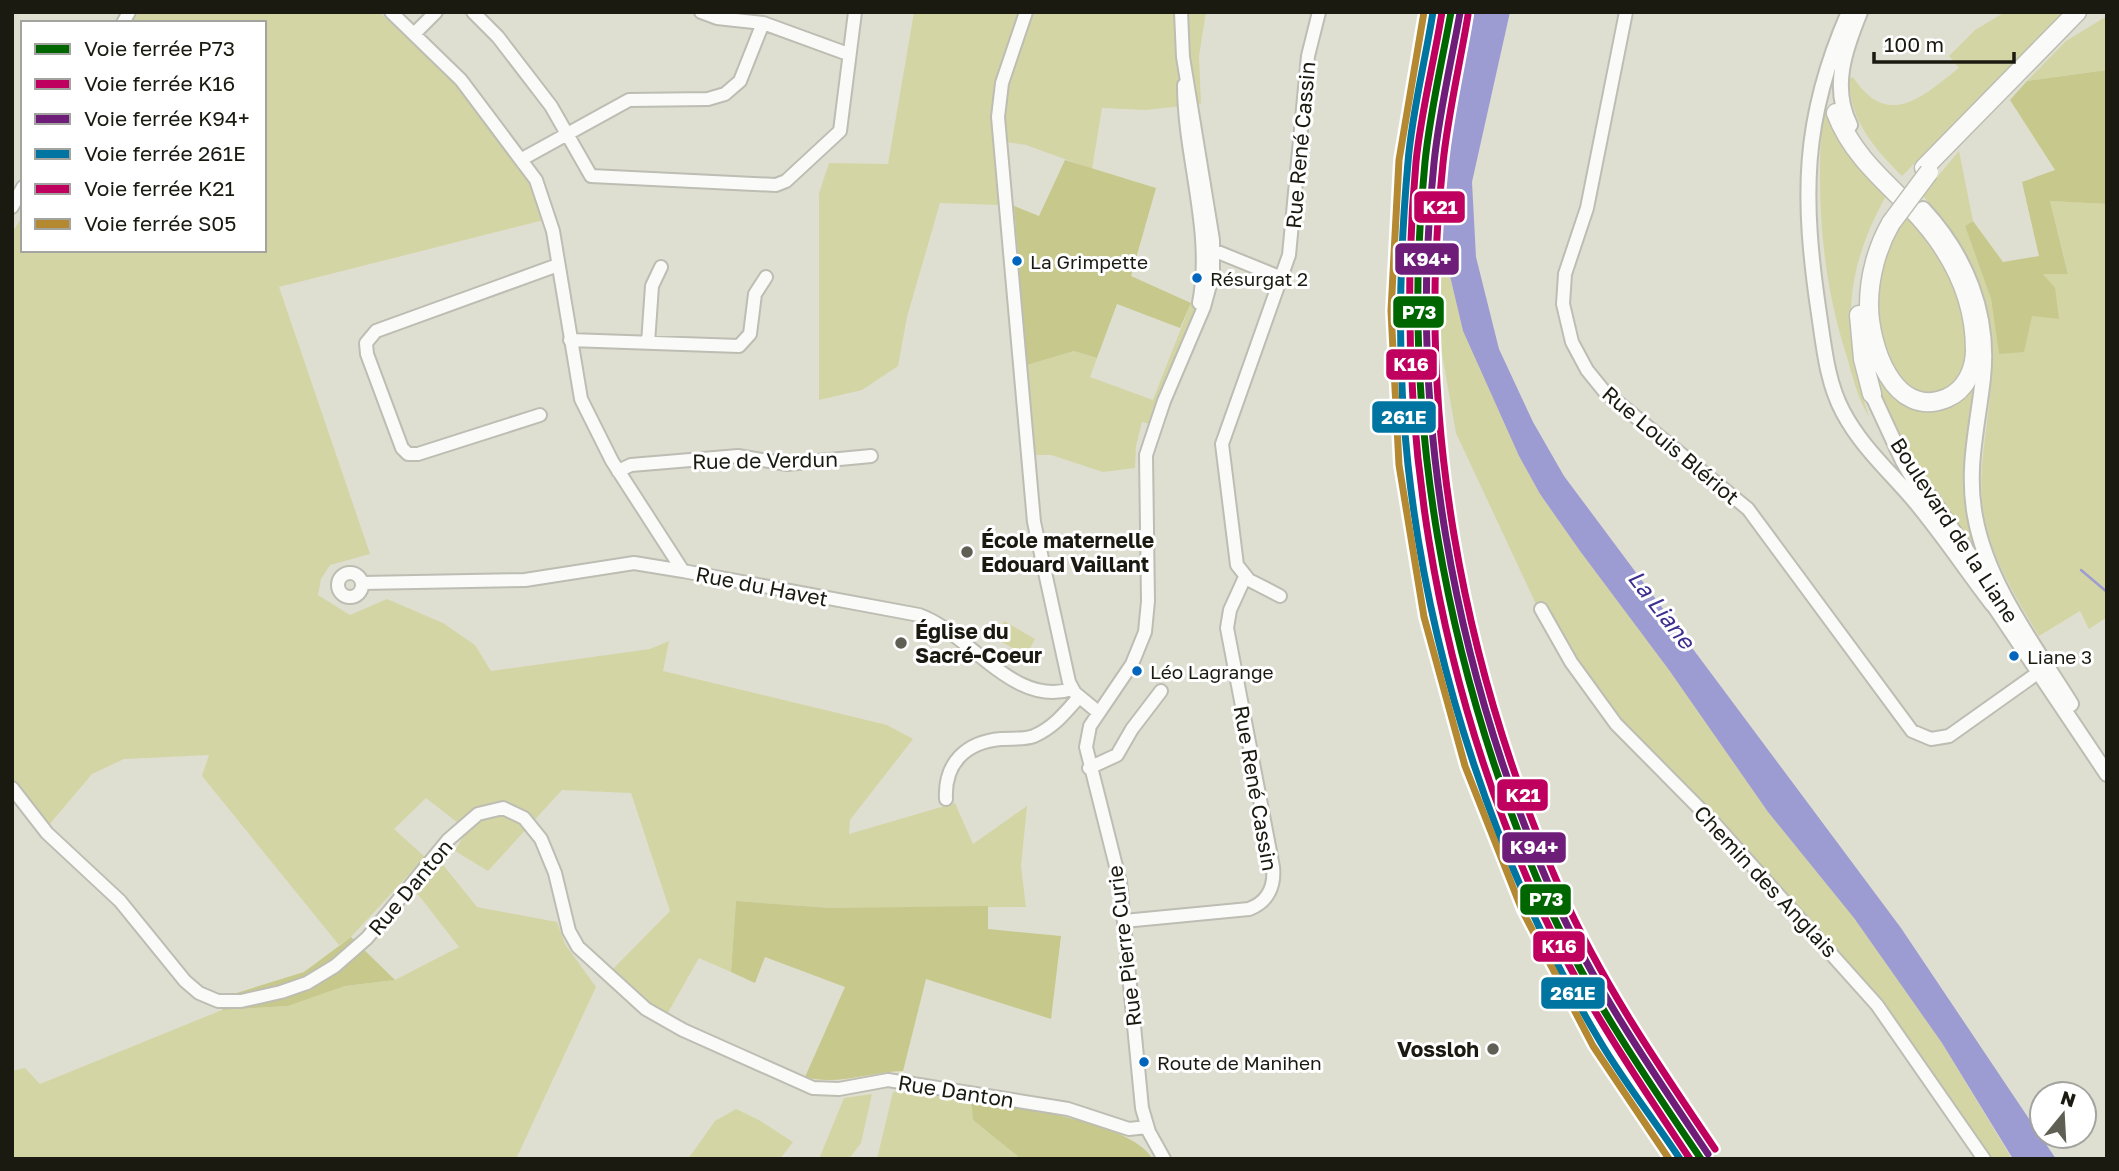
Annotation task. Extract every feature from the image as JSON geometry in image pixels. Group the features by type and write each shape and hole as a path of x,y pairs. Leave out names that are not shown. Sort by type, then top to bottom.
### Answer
{"highway":[{"path":"1872,394 1862,351 1860,299 1866,264 1888,221 1926,170 2077,12"},
{"path":"2054,37 2092,12"},
{"path":"1836,113 1847,136 1866,162 1938,239 1964,287 1974,332 1974,366 1962,386 1942,400 1923,401 1902,392 1888,376 1875,347 1869,317 1870,289 1888,221"}],"main road":[{"name":"Boulevard de la Liane","path":"1849,12 1816,107 1807,202 1808,240 1832,382 1841,408 1864,445 1915,502 1993,604"},
{"name":"Boulevard de la Liane","path":"1860,12 1842,68 1840,92 1844,112 1873,157 1945,235 1971,282 1984,340 1983,379 1972,471 1978,532 2004,593 2071,704"},
{"path":"1836,113 1832,78 1838,38"},
{"path":"1872,394 1886,425"},
{"name":"Boulevard de la Liane","path":"1886,425 1923,498 2107,774"},
{"name":"Boulevard de la Liane","path":"1886,425 1918,478 2107,758"}],"street":[{"name":"Rue du Havet","path":"391,12 461,80 522,159 538,186 550,218 581,399 618,471 683,571 919,615 940,625 1025,687 1044,693 1076,693"},
{"path":"414,34 436,12"},
{"path":"473,12 503,43 551,106 593,177 780,184 840,131 855,12"},
{"path":"701,12 717,18 762,23 848,54"},
{"path":"1026,12 1002,83 998,117 1033,519 1076,693 1098,712"},
{"name":"Rue Pierre Curie","path":"1164,1159 1147,1127 1139,1085 1124,920 1116,864 1089,768 1086,741 1098,712 1132,664 1146,627 1146,455 1209,292 1208,248 1183,57 1181,12"},
{"name":"Rue René Cassin","path":"1124,920 1249,909 1262,902 1272,886 1273,867 1227,628 1230,610 1245,577 1236,561 1222,444 1290,250 1308,56 1319,12"},
{"name":"Rue Louis Blériot","path":"1626,12 1587,208 1564,279 1567,326 1587,370 1608,394 1748,509 1898,716 1917,734 1931,739 1949,736 2039,672"},
{"path":"522,159 567,132 632,99 712,99 725,94 740,81 762,23"},
{"path":"12,207 21,191"},
{"path":"1208,248 1282,278"},
{"path":"540,415 418,454 408,454 397,436 367,354 366,343 376,331 558,265"},
{"path":"648,343 652,286 661,267"},
{"path":"570,340 738,346 750,334 755,294 766,276"},
{"name":"Rue de Verdun","path":"618,471 631,465 738,456 788,464 871,456"},
{"path":"362,583 525,580 635,563 683,571"},
{"path":"1245,577 1280,596"},
{"name":"Chemin des Anglais","path":"1541,609 1571,662 1616,724 1720,829 1881,1010 1984,1159"},
{"path":"1089,768 1115,758 1161,691"},
{"path":"946,799 947,775 965,750 980,742 1031,737 1057,723 1076,693"},
{"name":"Rue Danton","path":"12,788 47,833 120,901 185,981 199,993 218,1001 235,1002 273,995 322,974 367,938 430,859 457,831 482,813 503,808 524,818 541,839 555,873 569,931 578,947 646,1009 683,1030 813,1088 833,1090 888,1080 1068,1109 1129,1129 1147,1127"}],"green space":[{"path":"138,12 379,12 455,83 530,181 544,220 279,287 370,554 330,565 321,579 318,595 350,615 387,599 443,623 475,645 491,671 650,649 669,641 663,671 887,725 913,739 850,820 849,834 955,803 973,844 1027,806 1021,866 1026,907 831,908 736,901 731,972 699,958 666,1016 610,972 670,911 631,793 562,790 488,871 455,851 467,830 426,798 394,829 425,857 351,937 339,945 202,776 209,755 124,759 92,774 48,826 12,781 12,233 21,218 21,252 266,252 266,21 133,21"},
{"path":"914,12 1206,12 1199,56 1201,104 1146,110 1102,108 1092,169 1026,145 993,140 1000,205 940,203 907,317 898,366 862,390 819,400 819,193 829,163 888,164"},
{"path":"1464,12 1469,12 1458,68 1441,238 1463,331 1519,456 1540,494 1669,670 1768,812 1854,918 1942,1043 2012,1159 1979,1159 1914,1061 1814,939 1697,809 1620,731 1550,634 1456,433 1434,308 1434,214 1450,81"},
{"path":"2005,12 2066,12 1902,176 1865,133 1854,108 1849,79 1853,77 1866,93 1879,102 1892,105 1918,98 1959,68 1949,56 1975,30"},
{"path":"2107,16 2107,70 2027,81 2066,41"},
{"path":"2107,70 2107,204 2050,201 2068,274 2043,274 2055,288 2059,319 2032,316 2024,352 1999,354 1991,299 1965,226 1973,221 2003,262 2039,256 2022,182 2055,170 2010,100 2027,81"},
{"path":"1823,104 1849,153 1886,196 1861,251 1851,304 1854,358 1869,417 1856,388 1838,326 1826,264 1820,201"},
{"path":"1959,151 1973,221 1965,226 1991,299 1999,353 2031,315 2058,318 2043,273 2068,273 2050,201 2107,204 2107,617 2089,629 2080,611 2039,636 2007,580 1989,536 1981,481 1991,381 1989,322 1974,271 1961,246 1922,195"},
{"path":"1065,160 1156,188 1131,276 1191,303 1180,328 1117,304 1097,358 1074,351 1027,365 1014,206 1039,216"},
{"path":"1906,212 1931,244 1948,274 1960,306 1975,367 1977,381 1970,494 1974,538 1981,560 1978,561 1897,433 1880,395 1869,356 1883,254"},
{"path":"1191,303 1209,311 1161,427 1142,422 1136,446 1135,468 1103,472 1051,455 1034,455 1027,365 1074,351 1097,358 1090,377 1153,400"},
{"path":"1004,621 1035,639 1026,656 995,638"},
{"path":"439,860 477,907 557,922 565,944 596,987 516,1159 12,1159 12,1071 25,1068 40,1084 222,1010 288,1006 345,986 395,980 459,947 413,888"},
{"path":"736,901 831,908 988,906 988,929 1061,936 1051,1019 926,979 903,1071 829,1080 805,1077 845,987 765,957 755,983 731,972"},
{"path":"351,937 395,980 345,986 288,1006 222,1010 227,996 304,972"},
{"path":"903,1090 971,1101 973,1120 1021,1159 877,1159 893,1092"},
{"path":"872,1094 861,1143 849,1159 819,1159 844,1098"},
{"path":"971,1101 1042,1112 1097,1126 1140,1146 1153,1159 1021,1159 973,1120"},
{"path":"736,1109 793,1142 780,1159 688,1159 715,1121"}],"water":[{"name":"La Liane","path":"1469,12 1510,12 1472,182 1476,257 1499,349 1533,422 1564,476 1901,928 2028,1117 2028,1150 2050,1150 2056,1159 2013,1159 1942,1043 1854,918 1768,812 1669,670 1540,494 1519,456 1463,331 1441,238 1440,189"}],"waterway":[{"path":"2081,570 2107,592"}],"rail line":[{"name":"S05","path":"1424,12 1399,160 1391,311 1399,465 1424,617 1465,766 1522,910 1593,1046 1669,1159"},
{"name":"261E","path":"1433,12 1410,143 1400,314 1408,465 1418,540 1433,616 1451,690 1474,764 1500,837 1530,908 1601,1043 1680,1159"},
{"name":"K16","path":"1442,12 1416,162 1410,257 1411,352 1417,447 1429,541 1447,634 1471,725 1502,815 1538,903 1571,970 1690,1159"},
{"name":"P73","path":"1451,12 1425,162 1419,256 1419,351 1425,444 1438,538 1456,630 1480,721 1510,810 1545,898 1597,999 1701,1159"},
{"name":"K94+","path":"1460,13 1434,163 1427,257 1427,350 1433,444 1446,536 1464,628 1488,719 1518,808 1553,895 1605,995 1708,1154"},
{"name":"K21","path":"1468,15 1443,163 1436,256 1436,349 1442,442 1454,535 1472,626 1496,716 1526,805 1561,891 1613,991 1715,1149"}],"place":[{"name":"La Grimpette","path":"1017,261"},
{"name":"Résurgat 2","path":"1197,278"},
{"name":"École maternelle Edouard Vaillant","path":"967,552"},
{"name":"Église du Sacré-Coeur","path":"901,643"},
{"name":"Liane 3","path":"2014,656"},
{"name":"Léo Lagrange","path":"1137,671"},
{"name":"Vossloh","path":"1493,1049"},
{"name":"Route de Manihen","path":"1144,1062"}]}
